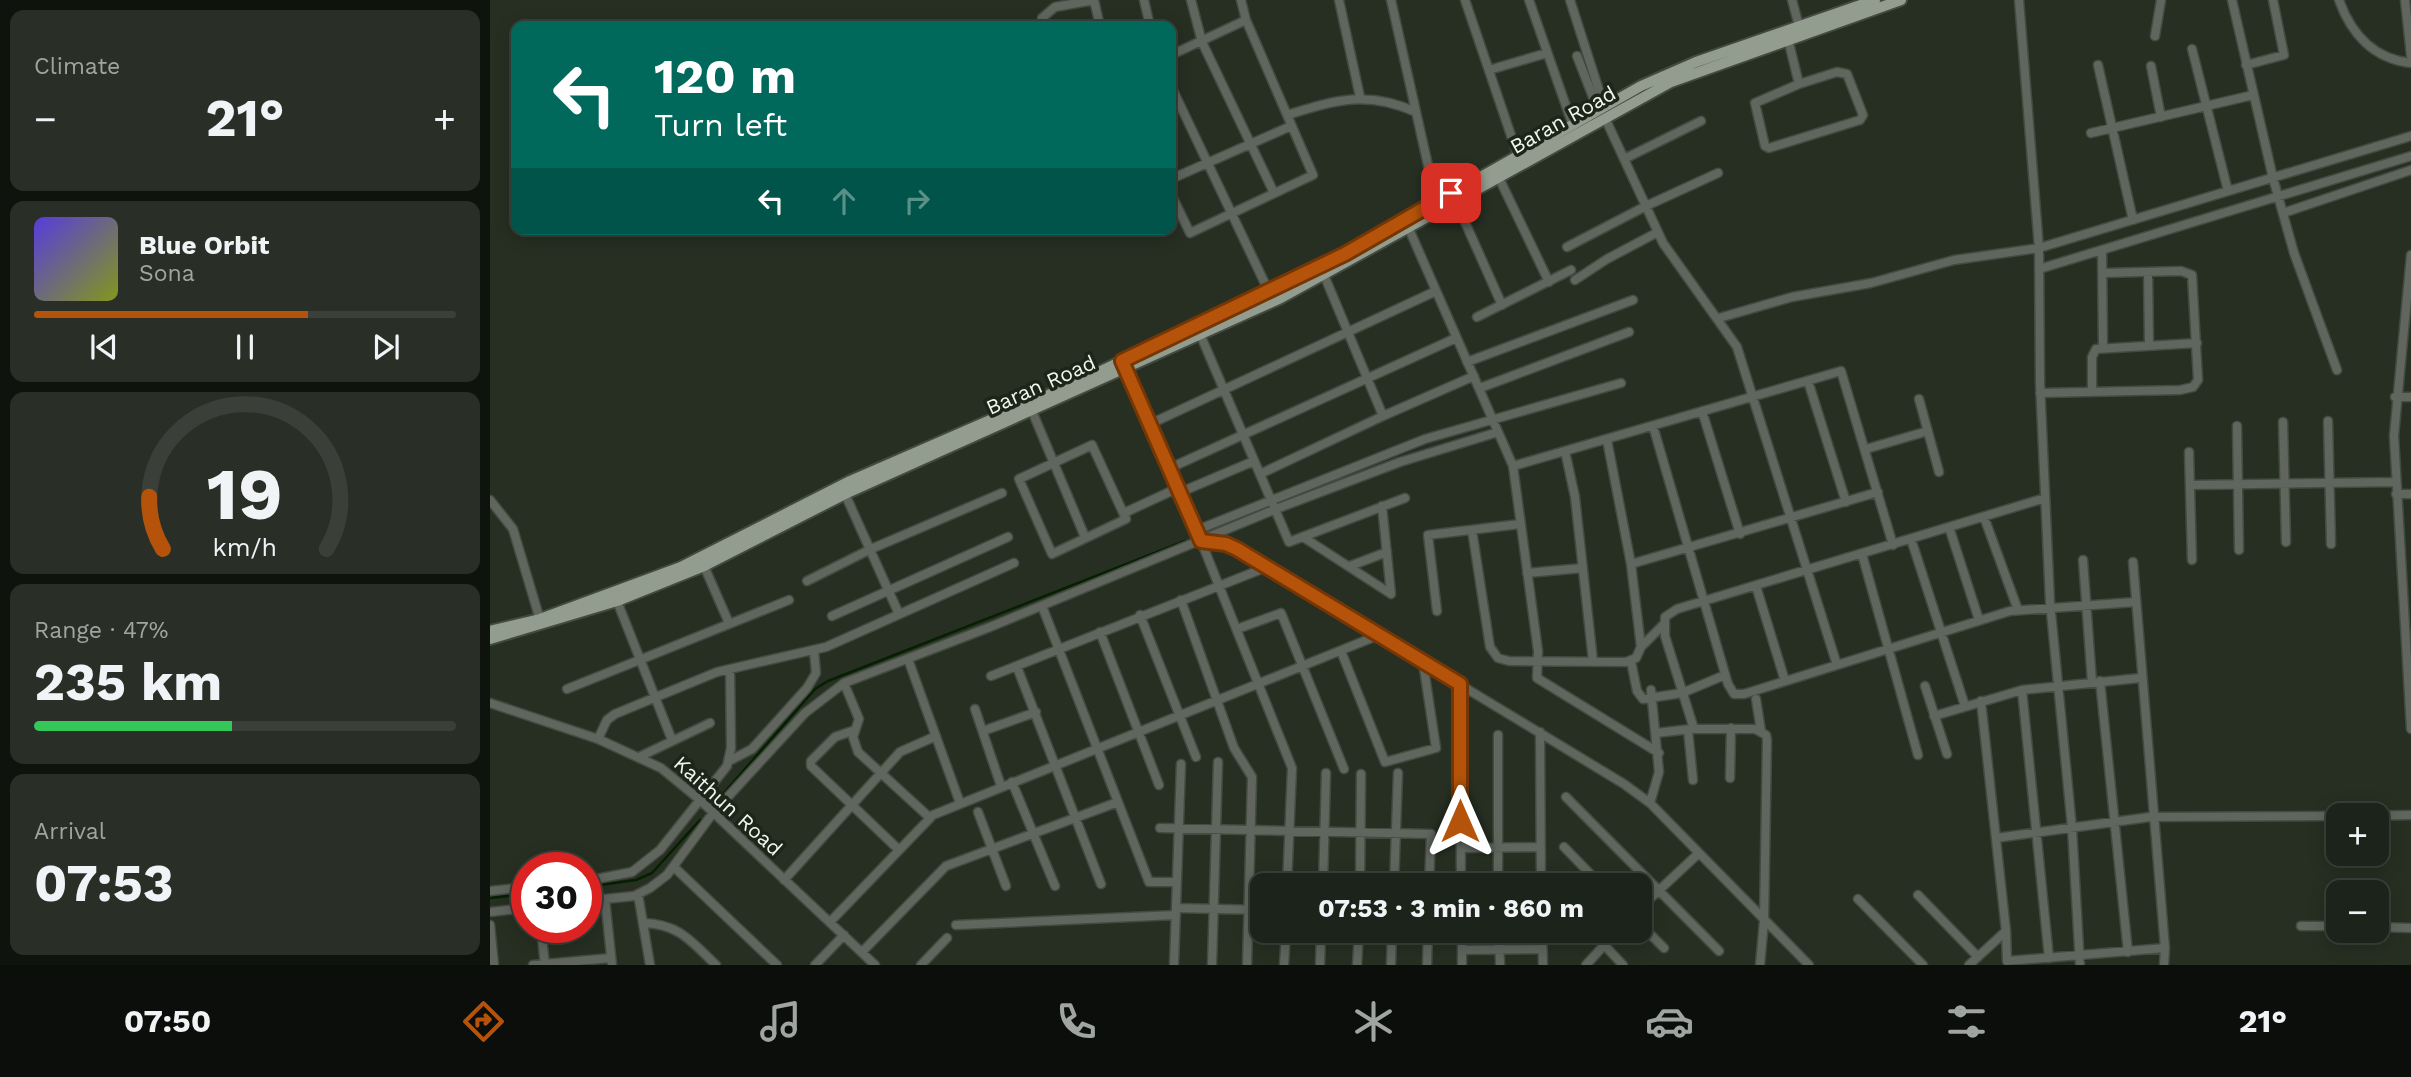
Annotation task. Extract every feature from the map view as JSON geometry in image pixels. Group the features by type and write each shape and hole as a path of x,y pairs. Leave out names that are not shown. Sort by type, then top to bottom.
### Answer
{"main road":[{"name":"Baran Road","path":"490,639 617,601 704,566 771,526 888,464 1200,334 1324,275 1499,178 1603,111 1696,62 1799,26 1849,5 1875,0"},
{"name":"Baran Road","path":"490,631 541,623 681,566 1032,411 1345,254 1573,125 1685,75 1901,0"}],"street":[{"path":"1042,21 1055,7 1094,0 1099,21"},
{"path":"1143,0 1149,21"},
{"path":"1191,0 1202,42 1274,193"},
{"path":"1176,204 1190,233 1313,175 1246,20 1241,0"},
{"path":"1339,0 1360,97"},
{"path":"1391,0 1436,201"},
{"path":"1465,0 1518,156"},
{"path":"1529,0 1573,125"},
{"path":"1570,0 1603,111"},
{"path":"1792,0 1799,26"},
{"path":"2019,0 2039,248 2040,394 2050,606 2072,828 2081,960"},
{"path":"2155,36 2161,0"},
{"path":"2232,0 2278,197 2294,253 2337,370"},
{"path":"2246,65 2284,55 2273,0"},
{"path":"2339,0 2348,24 2360,38 2385,57 2411,63"},
{"path":"2405,0 2411,56"},
{"path":"1176,53 1246,20"},
{"path":"1788,39 1799,84"},
{"path":"2192,49 2228,191"},
{"path":"1489,70 1547,53"},
{"path":"1577,56 1658,232 1689,282 1737,347 1755,396 1837,665"},
{"path":"2098,65 2133,220"},
{"path":"2151,66 2161,117"},
{"path":"1837,72 1847,74 1863,115 1860,120 1769,148 1765,146 1755,103 1799,84 1837,72"},
{"path":"2091,133 2253,95"},
{"path":"1176,96 1269,292"},
{"path":"1287,115 1339,99 1360,97 1393,103 1416,112"},
{"path":"1624,159 1701,121"},
{"path":"1176,177 1291,126"},
{"path":"1718,318 1792,297 1871,283 1954,260 2039,248 2411,136"},
{"path":"2039,270 2411,156"},
{"path":"2283,213 2411,170"},
{"path":"1567,247 1718,173"},
{"path":"1499,178 1549,282"},
{"path":"1456,202 1502,305"},
{"path":"1409,229 1513,466 1537,660 1536,675 1542,682 1659,753"},
{"path":"1576,281 1607,259 1658,232"},
{"path":"2102,251 2104,347"},
{"path":"2411,255 2395,397 2395,482 2411,729"},
{"path":"1477,317 1571,271"},
{"path":"2040,394 2193,387 2199,376 2192,275 2181,271 2103,273"},
{"path":"2148,272 2149,345"},
{"path":"1324,275 1383,416"},
{"path":"1150,424 1436,291"},
{"path":"1467,362 1633,300"},
{"path":"1480,388 1629,332"},
{"path":"1200,334 1289,542 1405,498"},
{"path":"1170,468 1369,380 1456,338"},
{"path":"2092,392 2092,357 2096,349 2197,343"},
{"path":"1124,365 1220,584 1292,768 1287,873"},
{"path":"1513,466 1841,371 1893,545"},
{"path":"1260,474 1474,376"},
{"path":"1808,381 1846,502"},
{"path":"1197,530 1424,439 1621,383"},
{"path":"2395,397 2411,397"},
{"path":"1919,399 1939,472"},
{"path":"1032,411 1085,537"},
{"path":"1702,411 1740,534"},
{"path":"2328,421 2332,544"},
{"path":"2283,422 2286,542"},
{"path":"1653,426 1725,675 1731,690 1737,695 2018,610 2135,602"},
{"path":"2237,426 2239,550"},
{"path":"1866,449 1928,431"},
{"path":"602,899 638,894 650,888 674,867 713,813 814,704 844,683 1042,606 1276,509 1400,462 1498,432"},
{"path":"1472,530 1490,647 1502,660 1631,661 1638,656 1641,647 1631,564 1607,440"},
{"path":"1092,445 1124,513 1126,519 1052,554 1018,479 1092,445"},
{"path":"1565,452 1575,497 1592,661"},
{"path":"2189,452 2192,560"},
{"path":"1124,513 1254,461"},
{"path":"2190,485 2395,482"},
{"path":"1631,564 1687,550 1878,492"},
{"path":"807,581 872,549 1002,493"},
{"path":"845,494 899,614"},
{"path":"2396,494 2411,494"},
{"path":"1641,647 1664,624 1671,612 2045,498"},
{"path":"490,500 513,529 541,623"},
{"path":"1303,537 1391,594 1382,506"},
{"path":"1984,517 2018,610"},
{"path":"1437,611 1428,535 1521,524"},
{"path":"1950,527 1979,620"},
{"path":"832,616 1008,537"},
{"path":"1911,539 1965,706"},
{"path":"1201,541 1226,544 1267,567 1540,732 1650,803 1809,965"},
{"path":"1350,566 1387,552"},
{"path":"1863,554 1918,755"},
{"path":"2083,560 2127,952"},
{"path":"2133,562 2140,678 2165,948 2164,965"},
{"path":"598,739 610,717 656,697 730,668 814,651 1014,563"},
{"path":"704,566 729,623"},
{"path":"991,676 1267,567"},
{"path":"1527,573 1583,568"},
{"path":"1756,586 1785,681"},
{"path":"567,689 640,657 789,600"},
{"path":"1181,600 1234,748 1251,772 1247,965"},
{"path":"617,601 672,740"},
{"path":"1042,606 1149,881 1177,882"},
{"path":"1237,629 1281,613 1344,769"},
{"path":"1140,615 1196,757"},
{"path":"1664,624 1691,729 1693,780"},
{"path":"1100,632 1159,785"},
{"path":"830,922 929,817 1379,635"},
{"path":"602,878 632,872 660,850 729,761 752,749 807,688 816,673 814,651"},
{"path":"1341,651 1385,762 1436,748 1423,662"},
{"path":"908,659 961,803"},
{"path":"1631,661 1637,691 1643,699 1652,694 1682,693 1725,675"},
{"path":"1017,667 1101,884"},
{"path":"729,761 730,668"},
{"path":"1934,716 2022,690 2140,678"},
{"path":"844,683 859,719 853,737 858,752 929,817"},
{"path":"1460,684 1461,873"},
{"path":"1925,686 1947,754"},
{"path":"2022,690 2049,958"},
{"path":"1650,803 1657,784 1659,753 1652,694"},
{"path":"1756,699 1761,731 1768,740 1764,921 1760,965"},
{"path":"1981,701 2007,961 2026,962 2049,958 2081,960 2165,948"},
{"name":"Kaithun Road","path":"490,703 641,756 700,800 875,965"},
{"path":"975,709 1001,786"},
{"path":"983,731 1035,712"},
{"path":"641,756 710,723"},
{"path":"1657,733 1731,728 1761,731"},
{"path":"1730,778 1731,728"},
{"path":"855,730 835,737 811,764 898,849"},
{"path":"1540,732 1541,873"},
{"path":"1498,735 1499,873"},
{"path":"783,880 879,773 904,750 936,736"},
{"path":"1212,965 1218,762"},
{"path":"1174,965 1181,764"},
{"path":"1323,873 1326,773"},
{"path":"1394,873 1398,773"},
{"path":"1360,873 1361,774"},
{"path":"1012,782 1055,886"},
{"path":"1566,797 1719,951"},
{"path":"862,952 940,869 1118,802"},
{"path":"978,812 1006,886"},
{"path":"2389,815 2411,815"},
{"path":"1996,838 2153,817 2326,816"},
{"path":"1160,828 1430,834 1429,873"},
{"path":"1461,848 1540,847"},
{"path":"1564,847 1589,873"},
{"path":"1652,896 1699,853"},
{"path":"674,867 777,965"},
{"path":"490,891 511,889"},
{"path":"638,894 650,965"},
{"path":"1918,895 1978,957"},
{"path":"533,965 612,961 605,899"},
{"path":"1858,899 1923,965"},
{"path":"956,925 1214,909 1248,910"},
{"path":"490,912 511,910"},
{"path":"643,923 663,924 675,929 716,965"},
{"path":"490,925 494,965"},
{"path":"2301,926 2326,926"},
{"path":"2389,927 2411,928"},
{"path":"1969,965 2006,931"},
{"path":"815,965 844,935"},
{"path":"1652,936 1664,948"},
{"path":"921,965 947,938"},
{"path":"543,943 545,964"},
{"path":"1284,965 1285,943"},
{"path":"1320,965 1321,943"},
{"path":"1357,965 1358,943"},
{"path":"1391,965 1392,943"},
{"path":"1427,965 1428,943"},
{"path":"1462,943 1462,965"},
{"path":"1500,943 1500,965"},
{"path":"1542,943 1543,965"},
{"path":"1586,965 1605,943 1623,965"},
{"path":"1462,950 1542,949"}],"waterway":[{"path":"717,801 815,689 828,681 1185,541"},
{"path":"602,885 636,880 652,873 700,820"},
{"path":"490,898 511,896"}],"route":[{"path":"1451,193 1345,254 1122,361 1201,541 1226,544 1237,549 1460,684 1460,821"}]}
